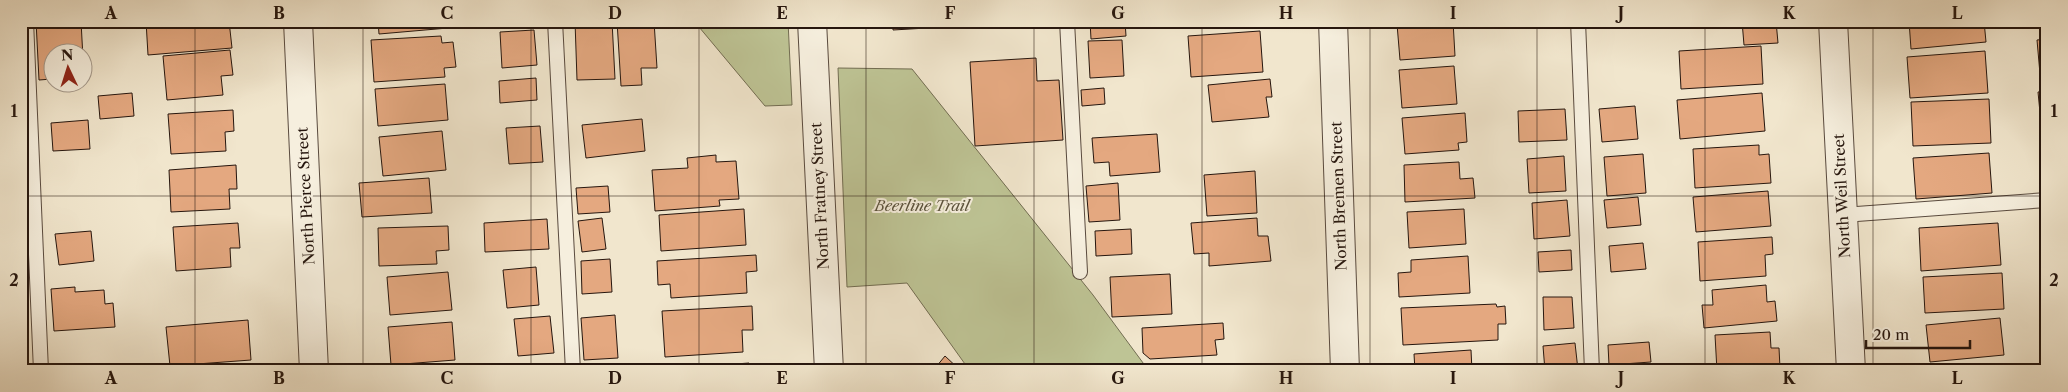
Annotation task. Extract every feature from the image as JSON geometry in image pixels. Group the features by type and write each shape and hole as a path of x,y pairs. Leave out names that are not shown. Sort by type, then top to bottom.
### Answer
{"street":[{"name":"North Pierce Street","path":"298,21 314,371"},
{"name":"North Fratney Street","path":"812,21 829,371"},
{"name":"North Bremen Street","path":"1333,21 1345,371"},
{"name":"North Weil Street","path":"1833,21 1851,371"}],"lane":[{"path":"26,21 41,371"},
{"path":"555,21 574,371"},
{"path":"1067,21 1080,272"},
{"path":"1578,21 1592,371"},
{"path":"1844,215 2047,200"}],"green space":[{"path":"694,21 788,21 792,105 765,106"},
{"name":"Beerline Trail","path":"838,68 912,69 1093,295 1149,371 970,371 907,283 847,287"}],"building":[{"path":"36,21 81,21 82,42 42,42 42,80 39,80"},
{"path":"146,21 229,21 232,48 148,55"},
{"path":"378,21 447,21 448,28 379,34"},
{"path":"502,21 533,21 503,24"},
{"path":"575,21 612,21 615,79 577,80"},
{"path":"617,21 654,21 657,68 641,68 642,85 621,86"},
{"path":"893,21 960,21 961,26 893,30"},
{"path":"1090,21 1125,21 1126,36 1091,39"},
{"path":"1453,21 1455,56 1400,60 1397,24"},
{"path":"1742,21 1776,21 1778,43 1744,45"},
{"path":"1909,21 1984,21 1986,42 1911,49"},
{"path":"2036,21 2047,21 2047,26 2037,27"},
{"path":"534,30 537,65 502,68 500,32"},
{"path":"1260,31 1263,72 1191,77 1188,36"},
{"path":"441,36 442,43 453,42 456,67 444,68 445,77 374,82 371,40"},
{"path":"2047,39 2047,73 2040,74 2037,40"},
{"path":"1122,40 1124,76 1090,78 1088,41"},
{"path":"1761,46 1763,84 1681,89 1679,51"},
{"path":"230,50 233,75 221,76 223,95 167,100 163,56"},
{"path":"1985,51 1988,93 1910,98 1907,57"},
{"path":"1036,58 1037,81 1059,80 1063,140 975,146 970,62"},
{"path":"1454,66 1457,104 1402,108 1399,70"},
{"path":"536,78 537,100 500,103 499,81"},
{"path":"1270,79 1272,97 1266,97 1269,117 1212,122 1208,85"},
{"path":"445,84 448,120 378,126 375,89"},
{"path":"1104,88 1105,104 1082,106 1081,90"},
{"path":"2047,91 2047,122 2041,123 2038,92"},
{"path":"132,93 134,116 100,119 98,96"},
{"path":"1762,93 1765,131 1680,139 1677,100"},
{"path":"1989,99 1991,143 1913,146 1911,102"},
{"path":"1635,106 1638,139 1602,142 1599,109"},
{"path":"1565,109 1567,140 1519,142 1518,111"},
{"path":"233,110 234,131 225,132 226,151 171,154 168,114"},
{"path":"1465,113 1467,142 1458,143 1459,150 1405,154 1402,118"},
{"path":"642,119 645,151 586,158 582,125"},
{"path":"88,120 90,149 53,151 51,123"},
{"path":"540,126 543,162 509,164 506,128"},
{"path":"442,131 446,170 383,176 379,137"},
{"path":"1157,134 1160,172 1110,176 1109,162 1094,163 1092,138"},
{"path":"1759,145 1759,155 1769,154 1771,183 1695,188 1693,149"},
{"path":"1989,153 1992,193 1916,199 1913,158"},
{"path":"1643,154 1646,193 1607,196 1604,157"},
{"path":"716,155 716,162 736,161 739,199 719,200 720,206 655,211 652,170 688,168 687,158"},
{"path":"1564,156 1566,191 1529,193 1527,159"},
{"path":"1459,162 1460,179 1473,178 1475,198 1405,202 1404,165"},
{"path":"236,165 237,189 229,189 230,209 171,212 169,170"},
{"path":"1255,171 1257,213 1207,216 1204,175"},
{"path":"429,178 432,213 362,217 359,183"},
{"path":"1118,183 1120,220 1089,222 1086,186"},
{"path":"608,186 610,212 578,214 576,188"},
{"path":"1768,191 1771,226 1696,232 1693,197"},
{"path":"1638,197 1641,225 1607,228 1604,200"},
{"path":"1567,200 1570,236 1534,239 1532,203"},
{"path":"744,209 746,245 661,251 659,215"},
{"path":"1464,209 1466,244 1409,248 1407,212"},
{"path":"602,218 606,249 582,252 578,221"},
{"path":"1257,218 1258,236 1268,236 1271,261 1209,266 1209,253 1194,254 1191,223"},
{"path":"547,219 549,249 485,252 484,223"},
{"path":"238,223 240,248 230,248 231,267 176,271 173,227"},
{"path":"1998,223 2001,265 1921,271 1919,228"},
{"path":"448,226 449,250 436,251 437,264 379,266 378,228"},
{"path":"1131,229 1132,254 1096,256 1095,231"},
{"path":"91,231 94,261 59,265 55,234"},
{"path":"1772,237 1773,254 1765,255 1766,276 1700,281 1698,242"},
{"path":"1643,243 1646,269 1611,272 1609,246"},
{"path":"1571,250 1572,270 1539,272 1538,252"},
{"path":"756,255 757,271 746,272 747,293 671,298 670,284 658,285 657,261"},
{"path":"1468,256 1470,293 1399,297 1398,273 1411,272 1411,260"},
{"path":"610,259 612,292 582,294 581,261"},
{"path":"536,267 539,305 507,308 503,270"},
{"path":"2043,269 2047,269 2047,301 2046,301"},
{"path":"448,272 452,310 390,315 387,277"},
{"path":"2002,273 2004,309 1925,313 1923,277"},
{"path":"1170,274 1172,314 1112,317 1110,277"},
{"path":"1766,285 1767,302 1775,301 1777,321 1704,328 1702,305 1713,305 1712,290"},
{"path":"75,287 75,292 104,290 105,304 113,303 115,327 54,331 51,289"},
{"path":"1543,297 1572,297 1574,328 1544,330"},
{"path":"1496,304 1497,307 1505,306 1506,324 1498,324 1498,340 1403,345 1401,308"},
{"path":"752,306 753,330 742,330 743,352 665,357 662,311"},
{"path":"615,315 618,358 584,360 581,318"},
{"path":"550,316 554,353 518,356 514,319"},
{"path":"2000,318 2004,355 1930,362 1926,325"},
{"path":"248,320 251,360 170,366 166,327"},
{"path":"452,322 455,360 391,365 388,327"},
{"path":"1223,323 1224,339 1215,340 1217,355 1150,359 1143,353 1142,328"},
{"path":"1770,332 1771,348 1779,348 1780,368 1717,371 1715,335"},
{"path":"1649,342 1651,362 1609,365 1608,345"},
{"path":"1575,343 1578,370 1545,371 1543,346"},
{"path":"1471,350 1472,371 1415,371 1414,354"},
{"path":"945,356 961,371 940,371 936,367"},
{"path":"749,363 749,371 681,371 681,368"},
{"path":"2003,364 2004,371 1921,371 1921,369"},
{"path":"1283,365 1283,371 1208,371 1208,369"},
{"path":"551,366 552,371 518,371 518,369"},
{"path":"240,367 240,371 201,371"}]}
